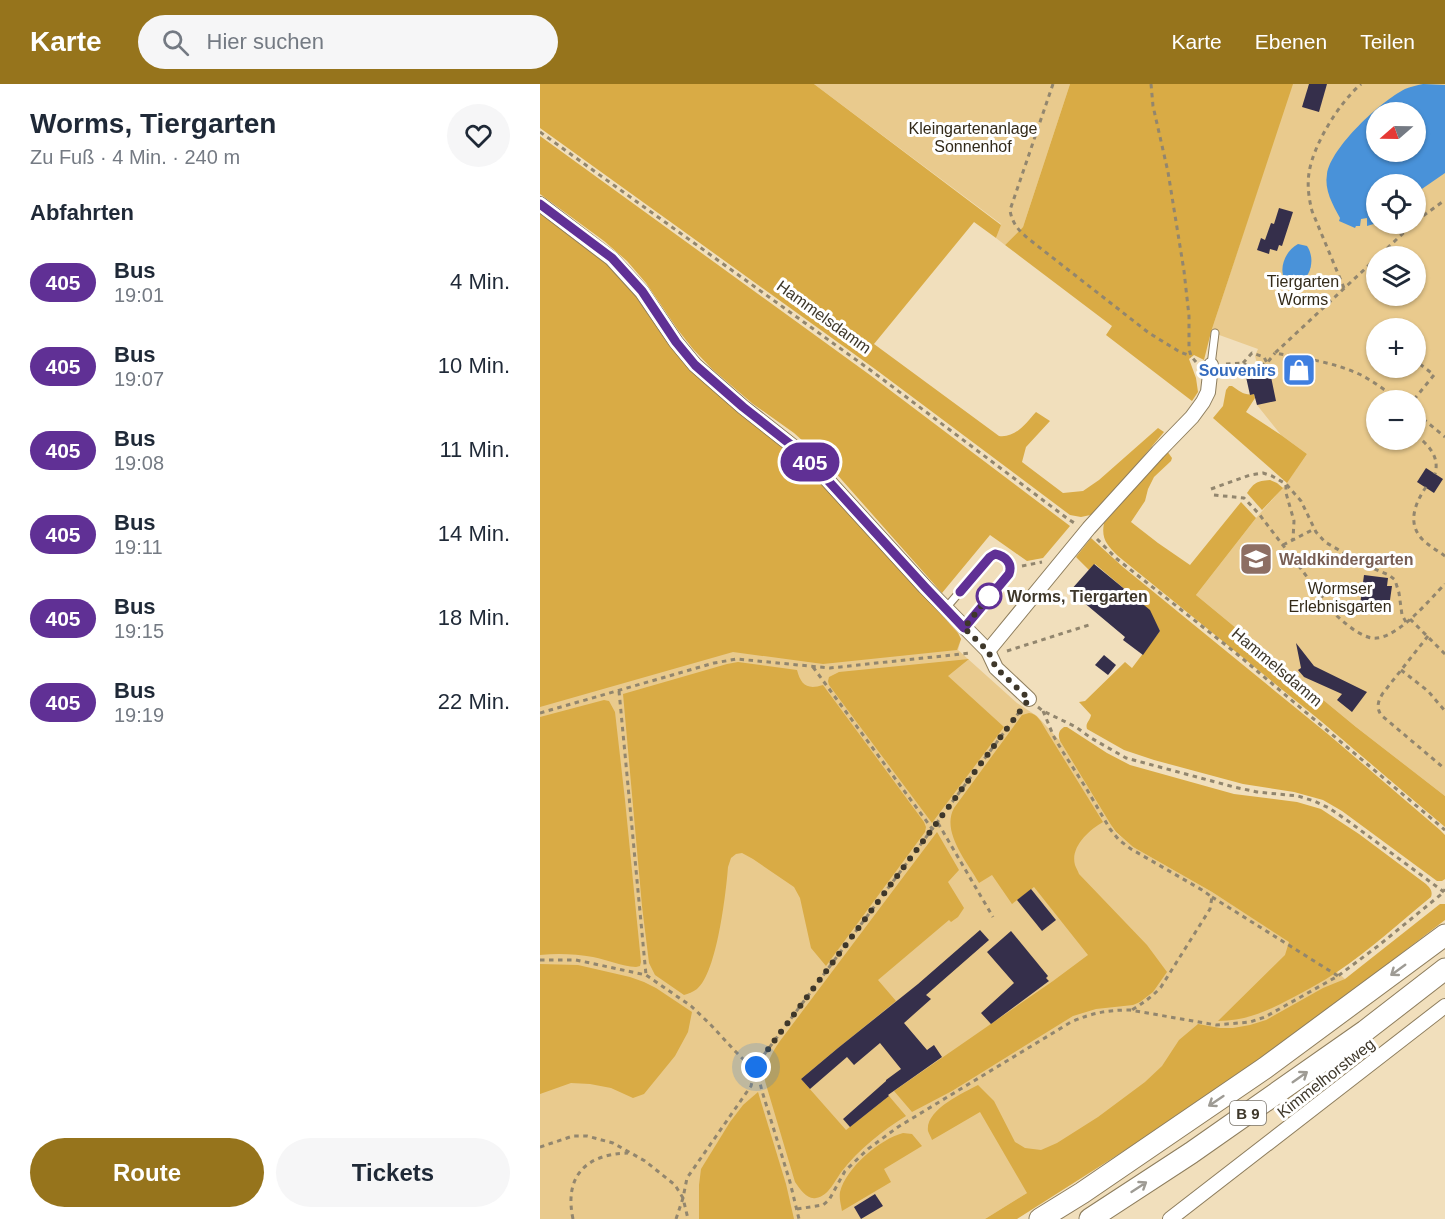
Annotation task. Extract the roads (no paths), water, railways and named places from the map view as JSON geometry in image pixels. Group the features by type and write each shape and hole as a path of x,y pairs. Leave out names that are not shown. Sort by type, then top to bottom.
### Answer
{"highway":[{"name":"B 9","path":"1040,1219 1265,1068 1445,935"},
{"name":"B 9","path":"1090,1219 1191,1153 1365,1032 1445,969"}],"street":[{"path":"540,204 612,258 642,291 676,342 695,365 812,463 945,609 988,651 996,668 1029,699"},
{"path":"988,651 1089,528 1192,417 1208,392 1211,365"},
{"name":"Kimmelhorstweg","path":"1170,1219 1445,1006"}],"lane":[{"path":"1211,365 1215,333"},
{"path":"945,609 990,557 995,554 1000,555 1009,562 1011,568 1009,574 964,628"}],"water":[{"path":"1423,84 1445,85 1445,173 1426,186 1426,174 1366,174 1366,218 1361,219 1360,226 1355,228 1339,221 1340,218 1328,192 1327,174 1331,163 1347,138 1366,119 1366,162 1426,162 1426,102 1386,102 1405,89"},
{"path":"1298,244 1307,246 1311,256 1311,266 1307,276 1299,284 1285,280 1282,270 1284,260 1290,250"}],"place":[{"name":"Souvenirs","path":"1299,370"},
{"name":"Waldkindergarten","path":"1256,559"},
{"name":"Worms, Tiergarten","path":"989,596"}],"park label":[{"name":"Kleingartenanlage Sonnenhof","path":"973,137"},
{"name":"Tiergarten Worms","path":"1303,290"},
{"name":"Wormser Erlebnisgarten","path":"1340,597"}]}
